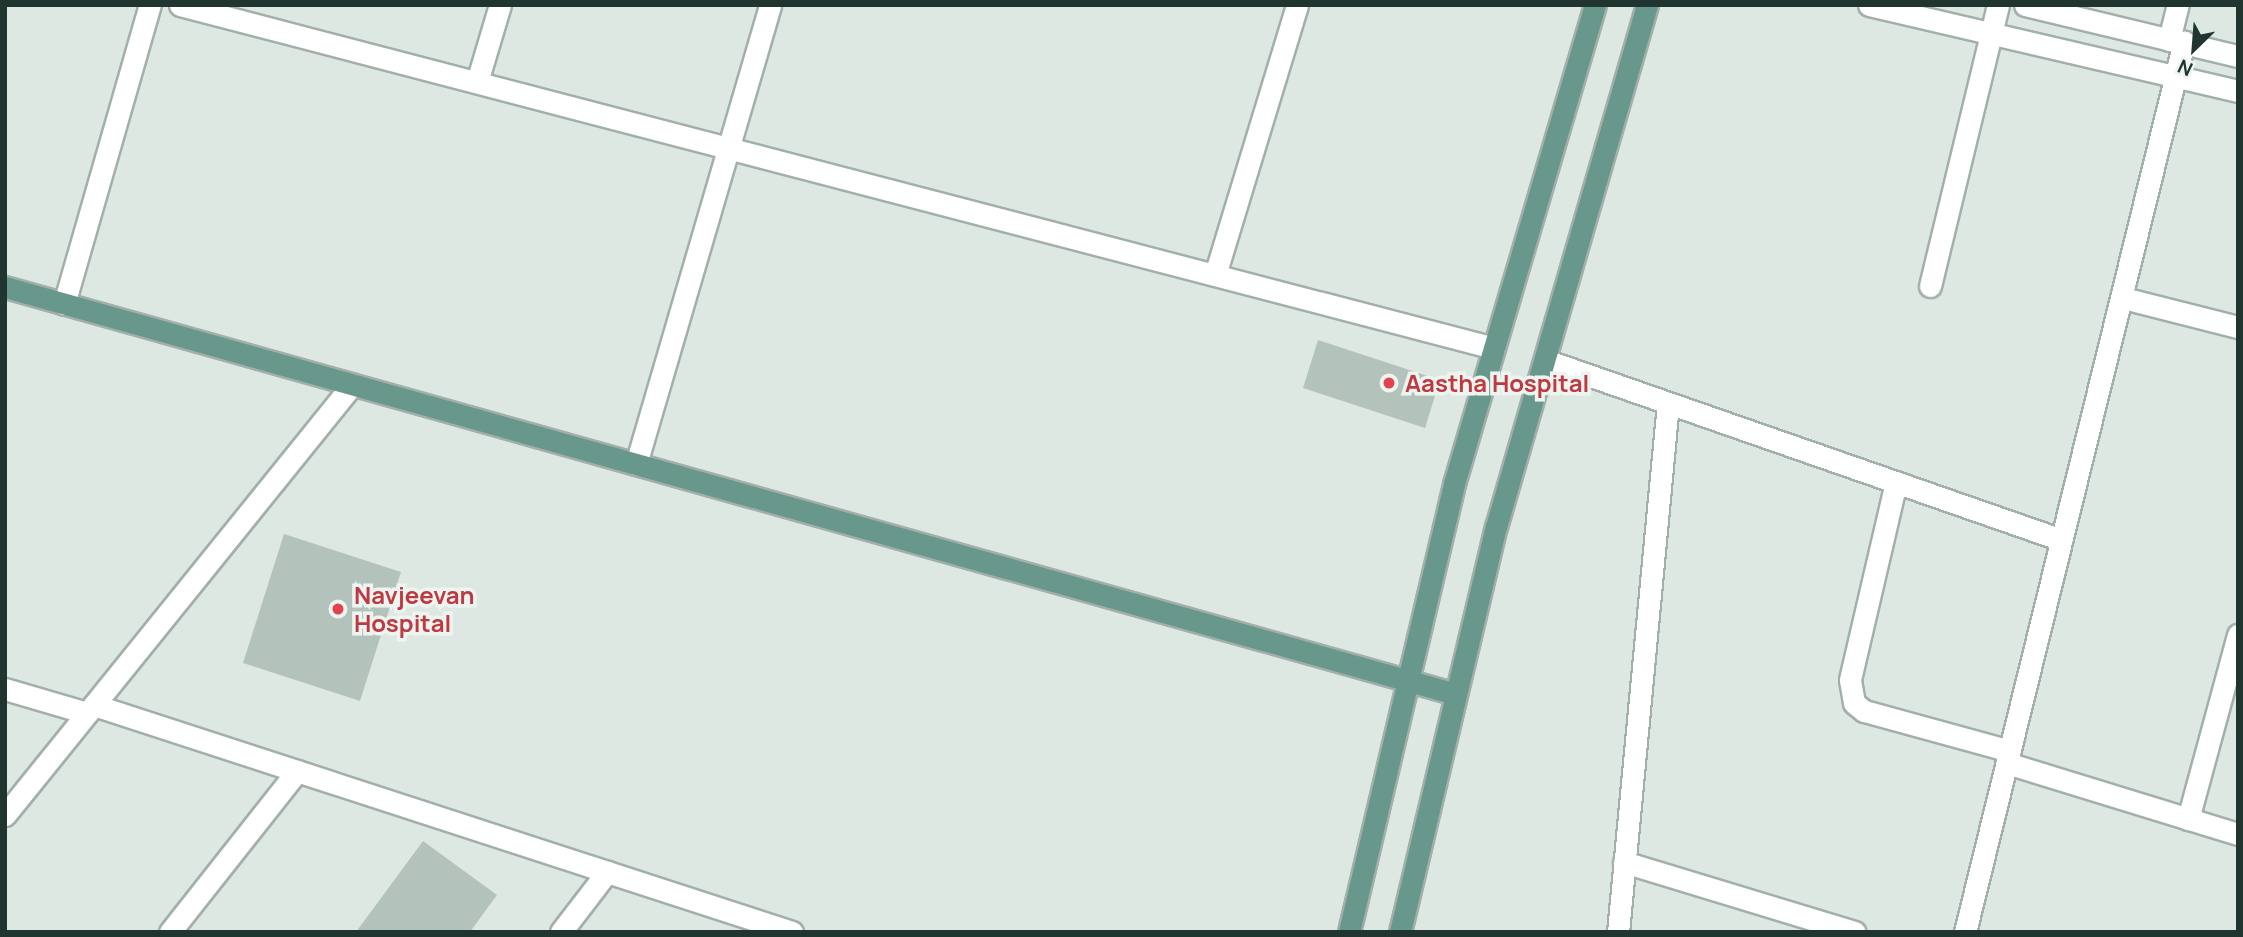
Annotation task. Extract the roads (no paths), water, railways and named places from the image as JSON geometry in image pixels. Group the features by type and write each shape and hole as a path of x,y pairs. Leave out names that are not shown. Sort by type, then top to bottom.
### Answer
{"main road":[{"path":"1349,932 1454,484 1595,5"},
{"path":"1400,932 1496,527 1647,5"},
{"path":"5,287 1456,694"}],"street":[{"path":"64,304 150,5"},
{"path":"180,5 1494,348"},
{"path":"477,82 500,5"},
{"path":"636,464 770,5"},
{"path":"1215,275 1297,5"},
{"path":"1869,5 2178,74 2238,90"},
{"path":"1930,286 1998,5"},
{"path":"2025,5 2238,56"},
{"path":"1965,932 2178,74 2178,5"},
{"path":"2123,298 2238,327"},
{"path":"1545,360 2062,540"},
{"path":"5,815 352,385"},
{"path":"1618,932 1668,403"},
{"path":"1896,482 1850,680 1854,703 1864,711 2238,834"},
{"path":"2188,819 2238,635"},
{"path":"5,689 91,709 298,771 792,932"},
{"path":"170,932 298,771"},
{"path":"1624,862 1818,926 1855,932"},
{"path":"561,932 607,872"}],"place":[{"name":"Aastha Hospital","path":"1389,383"},
{"name":"Navjeevan Hospital","path":"338,609"}]}
